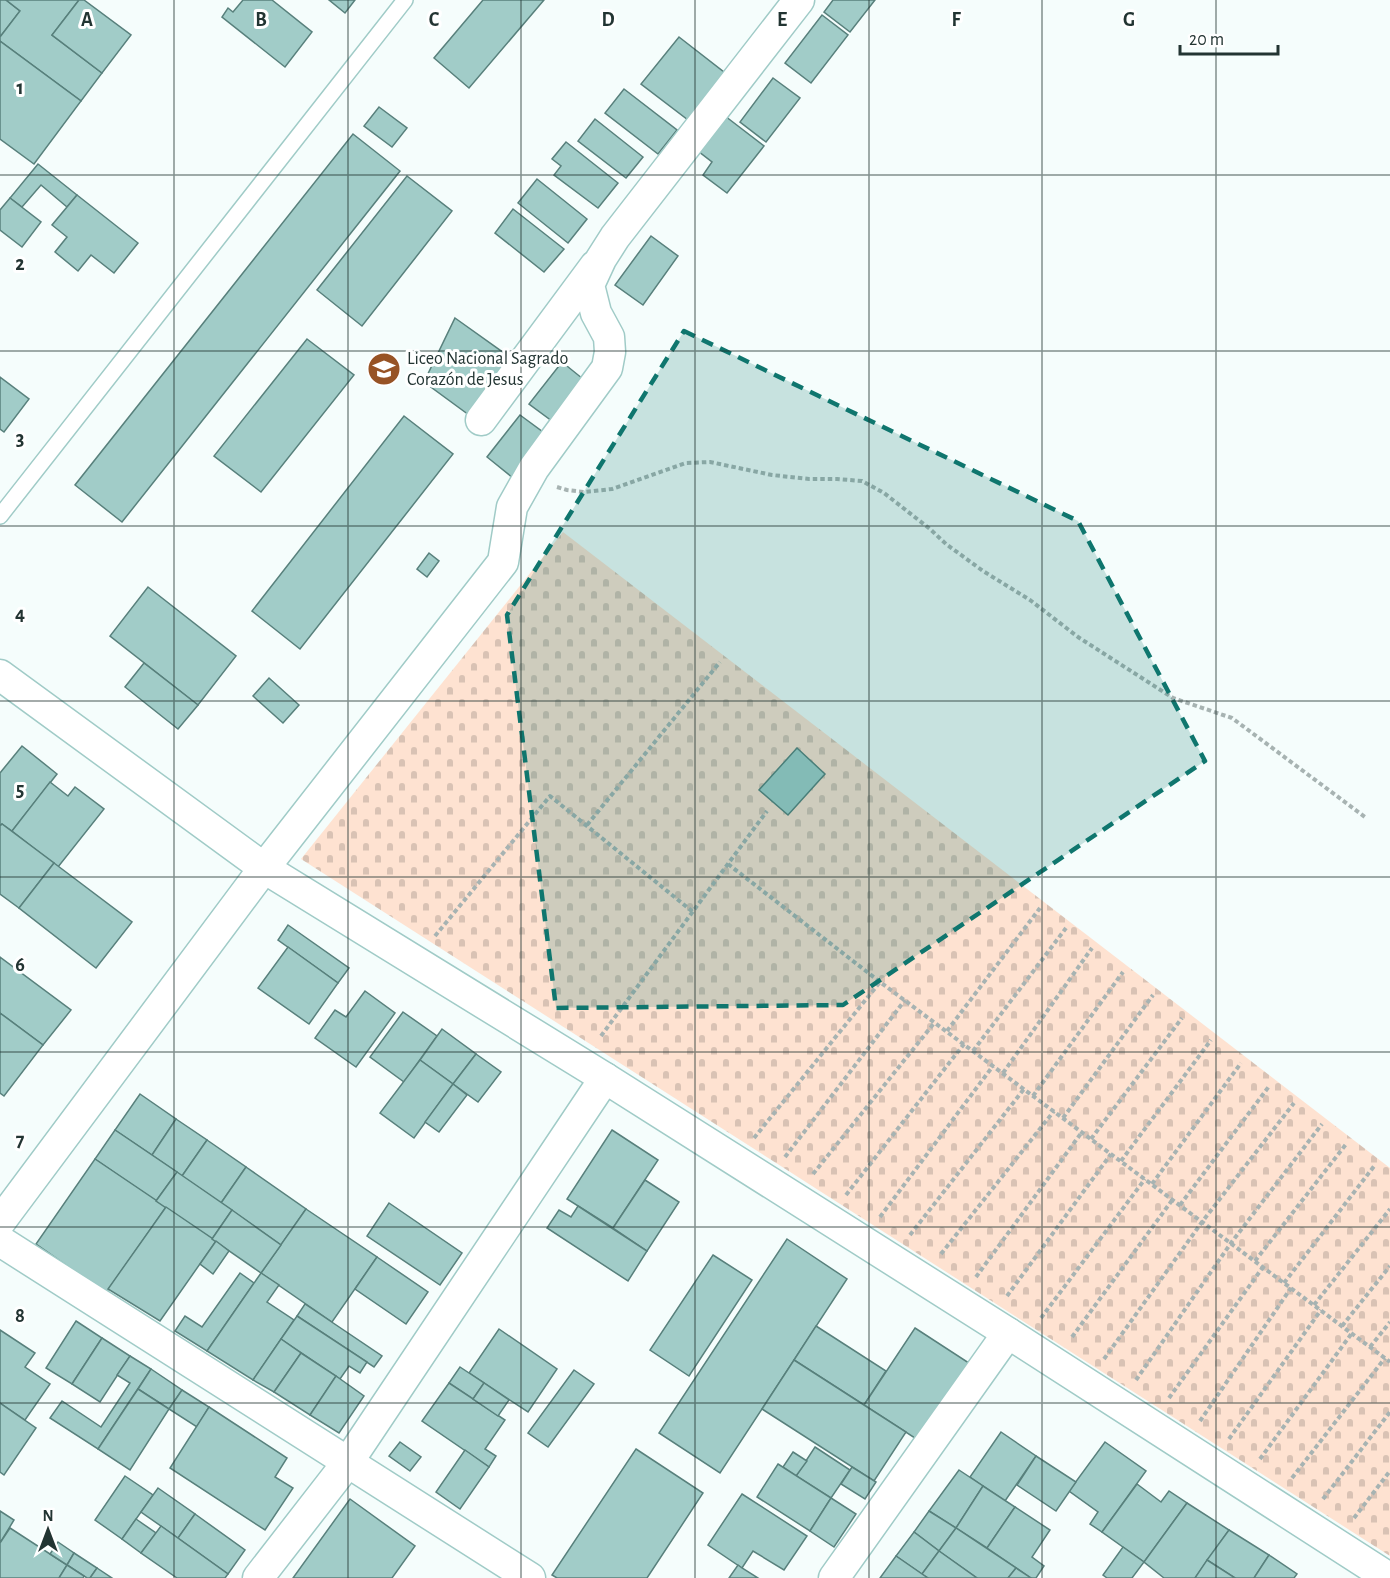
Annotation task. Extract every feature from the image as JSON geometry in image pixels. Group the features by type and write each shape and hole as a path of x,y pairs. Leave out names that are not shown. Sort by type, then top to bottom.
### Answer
{"street":[{"path":"481,420 615,237 799,0"},
{"path":"0,1222 264,868 503,562 512,507 534,468 607,368 610,352 609,337 596,313 589,285 601,259"},
{"path":"0,675 264,868 605,1078 1389,1578"},
{"path":"258,1578 348,1462 605,1078"},
{"path":"0,1241 530,1578"},
{"path":"834,1578 1008,1333"}],"lane":[{"path":"0,516 405,0"}],"path":[{"path":"534,468 552,485 584,492 612,489 687,463 710,462 772,475 862,481 884,493 946,544 983,571 1030,600 1078,637 1173,698 1232,718 1365,817"},
{"path":"587,825 720,662"},
{"path":"434,938 550,796 693,912"},
{"path":"601,1036 767,811"},
{"path":"728,864 880,982 1390,1362"},
{"path":"947,1031 1040,909"},
{"path":"973,1051 1066,928"},
{"path":"1003,1073 1092,948"},
{"path":"1033,1096 1123,972"},
{"path":"754,1138 880,982"},
{"path":"1063,1118 1153,995"},
{"path":"784,1157 905,1000"},
{"path":"1091,1139 1182,1018"},
{"path":"812,1176 935,1023"},
{"path":"1121,1161 1211,1040"},
{"path":"845,1197 964,1044"},
{"path":"1152,1184 1241,1063"},
{"path":"879,1218 993,1066"},
{"path":"1180,1205 1270,1085"},
{"path":"908,1237 1024,1089"},
{"path":"1102,1362 1202,1222 1294,1103"},
{"path":"939,1257 1054,1111"},
{"path":"1134,1383 1231,1243 1322,1124"},
{"path":"974,1280 1082,1132"},
{"path":"1255,1261 1347,1143"},
{"path":"1004,1299 1112,1154"},
{"path":"1284,1283 1375,1165"},
{"path":"1039,1322 1145,1179"},
{"path":"1069,1341 1173,1199"},
{"path":"1314,1305 1390,1209"},
{"path":"1342,1326 1390,1266"},
{"path":"1165,1403 1263,1267"},
{"path":"1198,1424 1291,1288"},
{"path":"1227,1442 1320,1310"},
{"path":"1370,1347 1390,1322"},
{"path":"1258,1462 1352,1333"},
{"path":"1289,1483 1385,1358"},
{"path":"1320,1503 1390,1412"},
{"path":"1350,1522 1390,1471"}],"highlighted area":[{"path":"684,331 1078,521 1205,761 843,1005 556,1008 507,615"}],"green space":[{"path":"563,532 1390,1168 1390,1556 301,859"}],"building":[{"path":"0,0 6,0 20,11 0,37"},
{"path":"6,0 79,0 52,35 102,73 81,101 0,41 0,37 20,11"},
{"path":"79,0 84,0 131,35 102,73 52,35"},
{"path":"243,0 272,0 312,32 285,67 222,17 228,8 233,12"},
{"path":"329,0 355,0 345,13"},
{"path":"483,0 544,0 469,88 434,58"},
{"path":"833,0 875,0 850,32 824,12"},
{"path":"822,15 848,35 811,83 785,63"},
{"path":"679,37 729,76 692,123 641,84"},
{"path":"0,41 81,101 34,164 0,139"},
{"path":"773,78 800,98 766,142 740,122"},
{"path":"624,89 677,130 658,154 605,113"},
{"path":"379,107 407,128 392,147 364,126"},
{"path":"725,116 764,146 727,193 703,175 712,162 698,151"},
{"path":"595,119 643,157 626,178 578,141"},
{"path":"353,134 400,171 122,522 75,485"},
{"path":"566,142 618,183 598,208 554,175 561,166 552,159"},
{"path":"38,164 77,195 67,207 41,185 22,207 10,198"},
{"path":"407,176 452,211 362,326 317,290"},
{"path":"537,179 587,219 568,243 518,203"},
{"path":"77,195 138,243 114,273 91,255 78,271 55,252 67,237 52,225"},
{"path":"10,198 41,222 22,247 0,230 0,210"},
{"path":"513,209 564,249 544,272 495,233"},
{"path":"651,236 678,256 643,305 615,285"},
{"path":"455,318 511,358 469,415 424,382"},
{"path":"307,339 354,375 261,492 214,456"},
{"path":"562,362 588,383 556,424 529,404"},
{"path":"0,377 29,399 4,432 0,429"},
{"path":"520,415 547,435 513,478 487,457"},
{"path":"404,416 453,454 300,649 252,611"},
{"path":"429,553 439,561 427,577 417,569"},
{"path":"148,587 236,656 198,705 110,636"},
{"path":"144,663 198,705 178,729 125,687"},
{"path":"269,678 299,705 283,723 253,696"},
{"path":"22,746 57,774 12,831 2,824 0,826 0,773"},
{"path":"797,748 825,774 788,815 759,790"},
{"path":"50,782 68,796 75,787 104,809 58,867 12,831"},
{"path":"2,824 54,863 19,908 0,894 0,826"},
{"path":"54,863 132,922 96,968 19,908"},
{"path":"288,925 349,968 338,983 278,940"},
{"path":"288,947 338,983 309,1024 258,988"},
{"path":"0,957 71,1010 43,1045 0,1013"},
{"path":"365,991 395,1013 356,1067 315,1038 335,1010 346,1017"},
{"path":"403,1012 437,1036 404,1082 370,1057"},
{"path":"0,1013 43,1045 4,1096 0,1093"},
{"path":"442,1029 476,1054 453,1084 420,1060"},
{"path":"476,1054 501,1072 478,1102 453,1084"},
{"path":"420,1060 453,1084 414,1138 380,1113"},
{"path":"453,1084 467,1095 439,1132 425,1122"},
{"path":"140,1094 176,1119 152,1155 115,1130"},
{"path":"176,1119 207,1140 182,1176 152,1155"},
{"path":"115,1130 177,1172 156,1201 95,1159"},
{"path":"612,1130 658,1160 613,1228 567,1199"},
{"path":"207,1140 246,1167 221,1203 182,1176"},
{"path":"95,1159 166,1207 106,1293 36,1244"},
{"path":"246,1167 306,1209 281,1245 221,1203"},
{"path":"177,1172 232,1210 212,1239 156,1201"},
{"path":"645,1180 679,1202 647,1251 613,1228"},
{"path":"389,1203 462,1253 440,1285 367,1236"},
{"path":"578,1206 647,1251 628,1281 547,1228 559,1210 571,1217"},
{"path":"166,1207 216,1241 160,1321 108,1289"},
{"path":"306,1209 377,1257 332,1322 261,1273"},
{"path":"232,1210 281,1245 261,1273 212,1239"},
{"path":"787,1239 847,1279 720,1473 659,1433"},
{"path":"216,1241 229,1251 213,1274 200,1264"},
{"path":"713,1255 752,1280 689,1376 650,1350"},
{"path":"377,1257 428,1292 406,1324 355,1289"},
{"path":"240,1273 254,1283 207,1351 175,1331 185,1316 202,1327"},
{"path":"261,1273 279,1285 267,1302 294,1320 253,1380 207,1351"},
{"path":"305,1304 382,1356 374,1367 297,1316"},
{"path":"297,1316 367,1362 360,1373 349,1366 340,1379 281,1339"},
{"path":"76,1321 102,1338 72,1384 46,1368"},
{"path":"816,1326 886,1371 864,1405 794,1360"},
{"path":"915,1328 972,1365 921,1442 864,1405"},
{"path":"499,1329 557,1369 528,1412 469,1373"},
{"path":"0,1330 35,1353 25,1367 50,1384 25,1420 0,1403"},
{"path":"102,1338 130,1356 100,1402 72,1384"},
{"path":"281,1339 301,1353 274,1392 253,1380"},
{"path":"301,1353 336,1376 310,1415 274,1392"},
{"path":"130,1356 151,1369 98,1449 50,1418 62,1401 101,1427 130,1383 117,1375"},
{"path":"794,1360 906,1432 874,1481 762,1409"},
{"path":"460,1367 484,1383 473,1399 449,1383"},
{"path":"151,1369 182,1390 169,1409 138,1389"},
{"path":"574,1370 594,1384 548,1447 528,1433"},
{"path":"336,1376 364,1396 339,1433 310,1415"},
{"path":"449,1383 505,1420 485,1449 496,1456 489,1467 422,1421"},
{"path":"484,1383 509,1400 498,1416 473,1399"},
{"path":"138,1389 169,1409 130,1470 98,1449"},
{"path":"182,1390 209,1407 197,1427 169,1409"},
{"path":"0,1403 36,1428 4,1475 0,1472"},
{"path":"209,1407 287,1458 275,1477 293,1488 265,1530 170,1468"},
{"path":"1001,1432 1036,1456 1005,1501 970,1477"},
{"path":"400,1442 421,1457 410,1471 389,1456"},
{"path":"1105,1442 1146,1471 1102,1532 1090,1524 1098,1512 1069,1491"},
{"path":"815,1447 850,1470 831,1498 796,1476"},
{"path":"636,1449 703,1493 647,1578 557,1578 552,1575"},
{"path":"465,1450 489,1467 460,1509 436,1492"},
{"path":"793,1452 807,1461 796,1476 783,1467"},
{"path":"1036,1456 1076,1482 1056,1511 1017,1485"},
{"path":"778,1464 831,1498 810,1531 757,1497"},
{"path":"852,1467 876,1482 865,1499 841,1484"},
{"path":"959,1470 983,1486 956,1528 929,1511"},
{"path":"125,1476 153,1495 122,1539 95,1520"},
{"path":"1137,1484 1161,1502 1169,1491 1187,1503 1144,1562 1102,1532"},
{"path":"983,1486 1015,1507 987,1548 956,1528"},
{"path":"158,1488 195,1514 178,1538 141,1512"},
{"path":"742,1494 807,1536 784,1570 753,1551 742,1568 708,1545"},
{"path":"831,1498 856,1514 834,1547 810,1531"},
{"path":"350,1499 415,1546 392,1578 293,1578"},
{"path":"1187,1503 1229,1530 1195,1578 1164,1578 1144,1562"},
{"path":"1015,1507 1050,1530 1032,1557 1044,1566 1036,1578 1031,1578 987,1548"},
{"path":"0,1511 14,1520 0,1543"},
{"path":"929,1511 956,1528 939,1551 914,1532"},
{"path":"195,1514 245,1550 228,1574 178,1538"},
{"path":"136,1519 156,1533 141,1553 122,1539"},
{"path":"161,1526 228,1574 225,1578 177,1578 141,1553"},
{"path":"10,1528 67,1565 59,1578 0,1578 0,1543"},
{"path":"956,1528 1016,1568 1008,1578 977,1578 939,1551"},
{"path":"1229,1530 1269,1555 1254,1578 1235,1578 1207,1560"},
{"path":"914,1532 939,1551 922,1574 896,1556"},
{"path":"58,1542 74,1553 67,1565 50,1554"},
{"path":"1123,1547 1144,1562 1132,1578 1107,1578 1103,1575"},
{"path":"939,1551 977,1578 928,1578 922,1574"},
{"path":"74,1553 97,1568 90,1578 67,1565"},
{"path":"1269,1555 1297,1574 1294,1578 1254,1578"},
{"path":"896,1556 922,1574 928,1578 880,1578"},
{"path":"1207,1560 1235,1578 1195,1578"},
{"path":"67,1565 84,1576 83,1578 59,1578"},
{"path":"738,1565 742,1568 758,1578 729,1578"},
{"path":"97,1568 112,1578 90,1578"},
{"path":"1016,1568 1031,1578 1008,1578"}],"place":[{"name":"Liceo Nacional Sagrado Corazón de Jesus","path":"384,369"}]}
